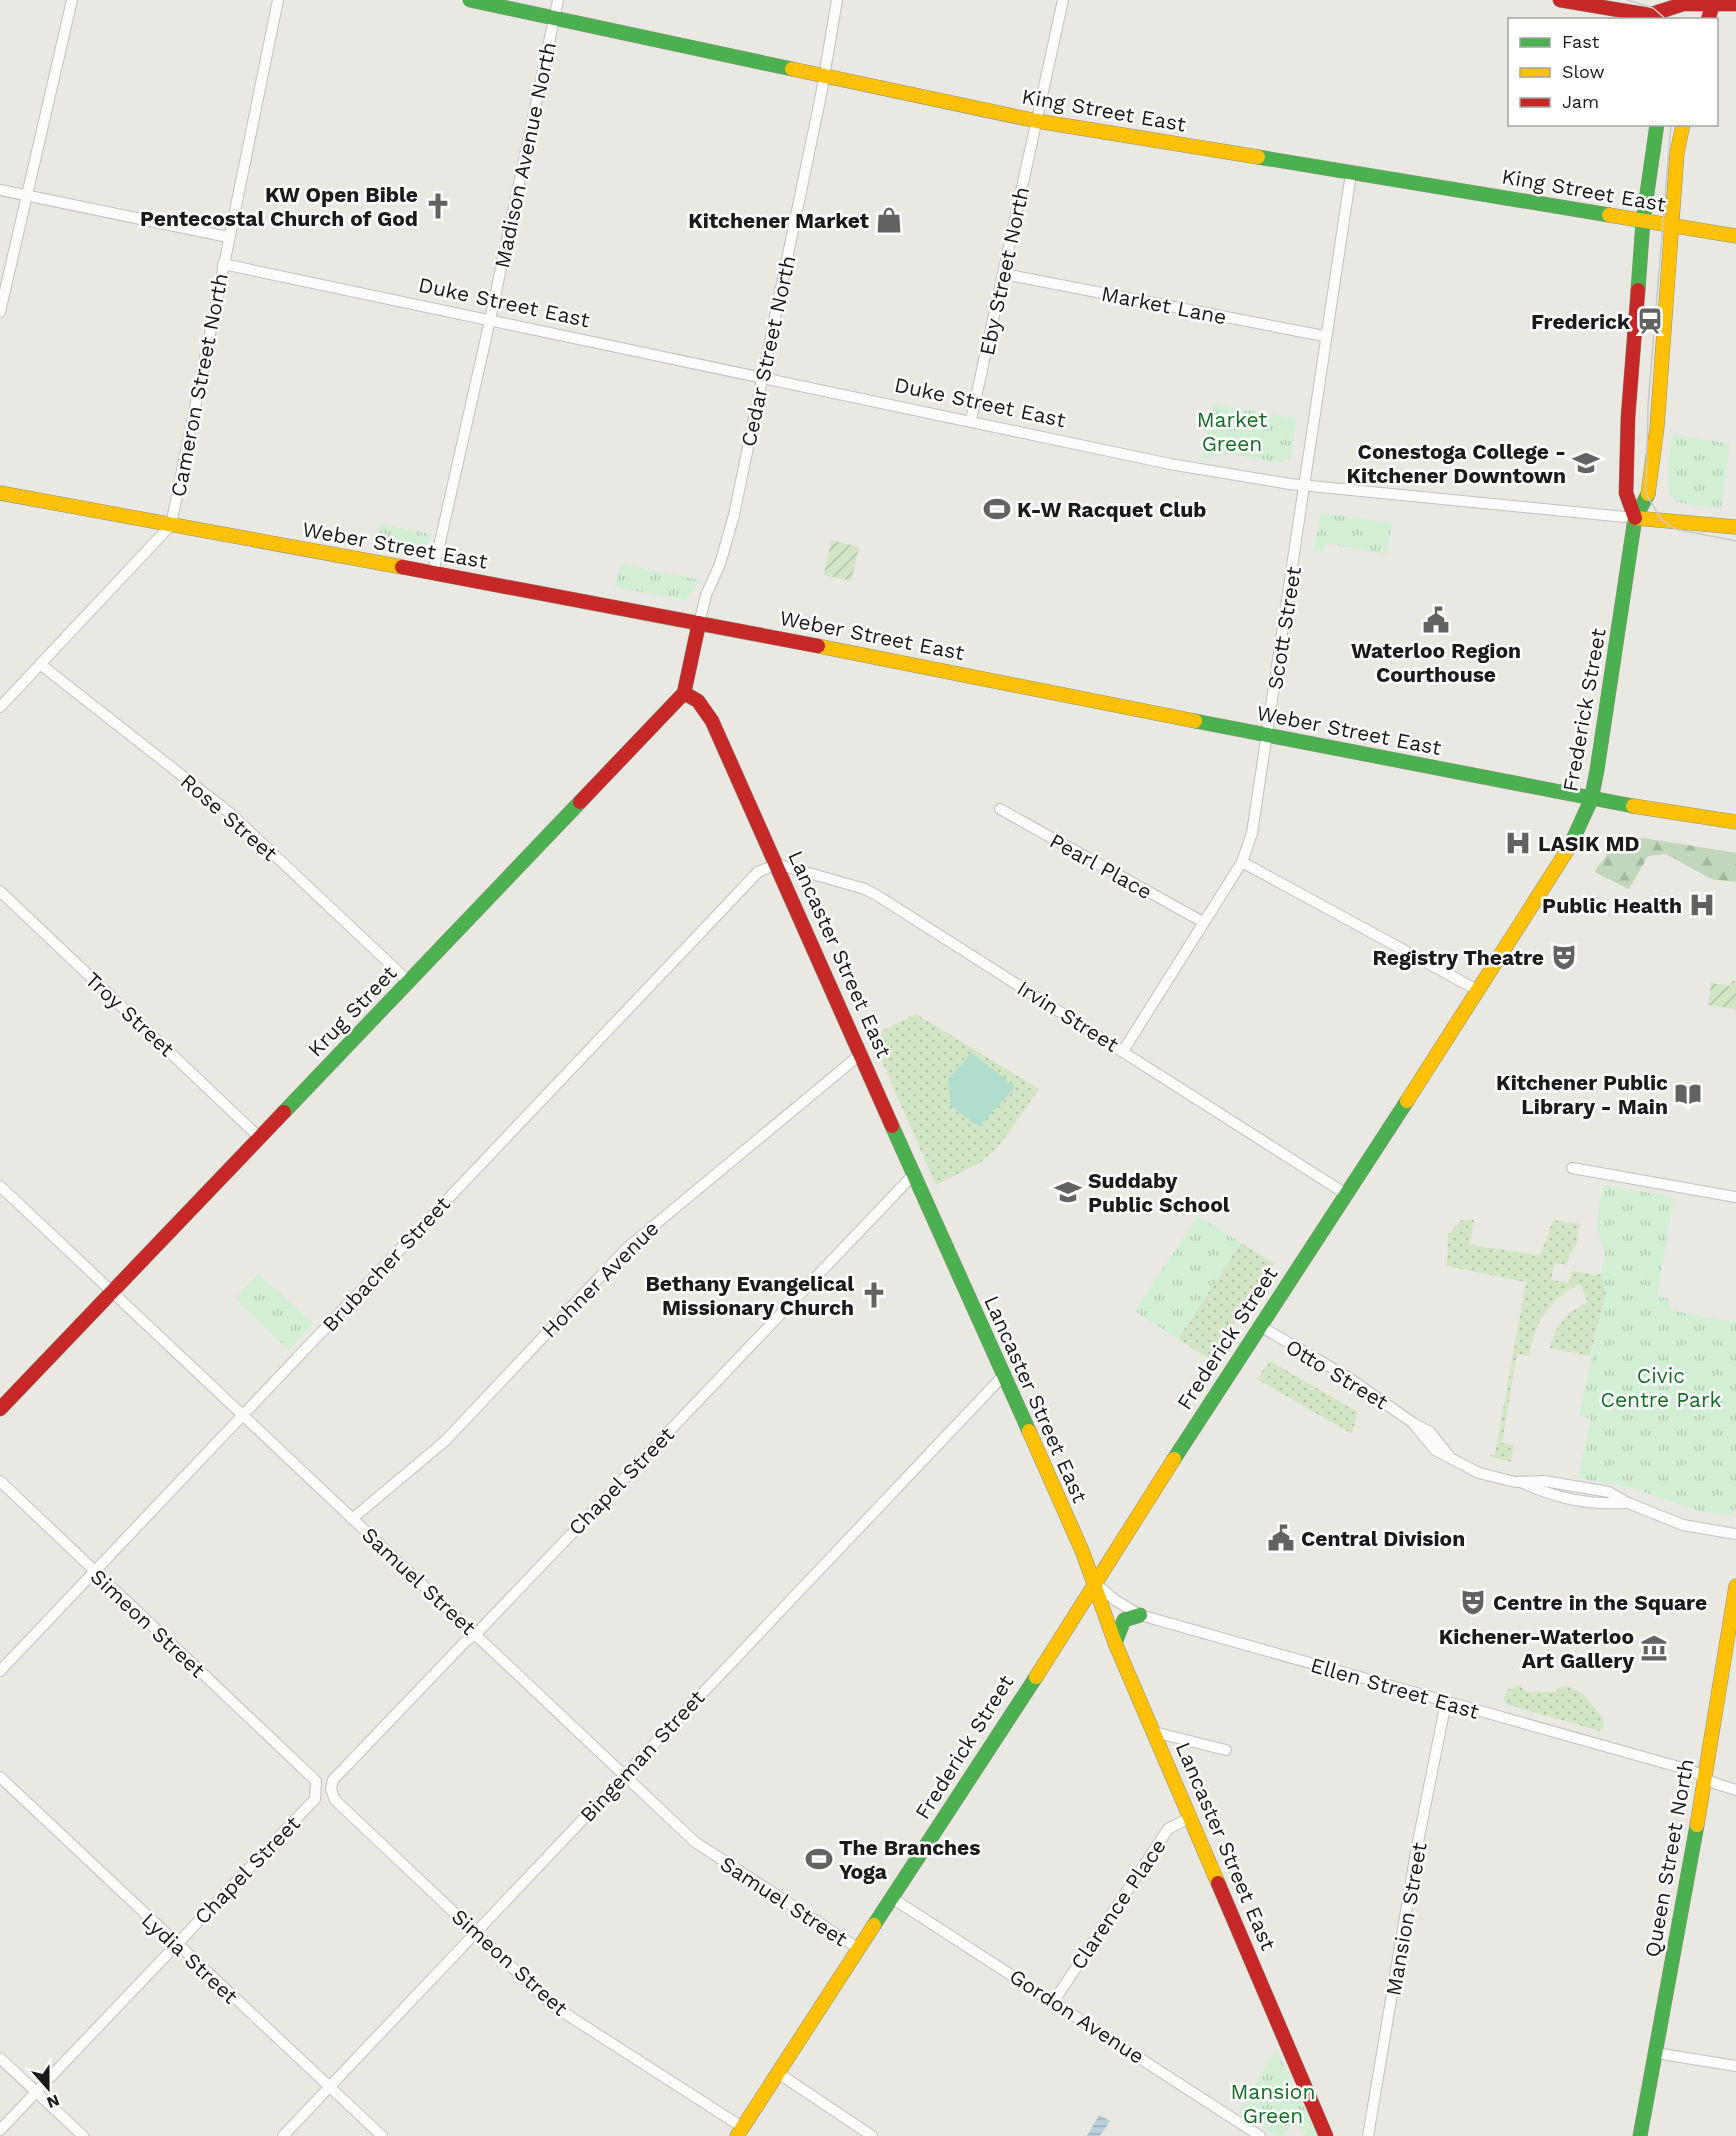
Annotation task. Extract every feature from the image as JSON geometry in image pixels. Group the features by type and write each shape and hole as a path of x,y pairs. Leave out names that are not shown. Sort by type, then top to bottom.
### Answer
{"main road":[{"name":"King Street East","path":"470,0 1037,121 1736,236"},
{"path":"1560,0 1653,17 1682,1 1736,4"},
{"path":"1677,18 1682,1"},
{"path":"1709,18 1714,2"},
{"name":"Frederick Street","path":"1635,518 1626,493 1628,417 1644,221 1657,126"},
{"name":"Frederick Street","path":"739,2132 892,1898 987,1747 1077,1614 1093,1581 1479,991 1574,839 1592,800 1635,518 1648,498 1656,438 1677,153 1683,126"},
{"name":"Weber Street East","path":"0,493 699,623 1592,800 1736,822"},
{"name":"Duke Street East","path":"1635,518 1736,527"},
{"path":"684,693 699,623"},
{"name":"Lancaster Street East","path":"684,693 698,701 712,721 862,1053 1093,1581 1115,1643 1326,2136"},
{"name":"Krug Street","path":"0,1409 684,693"},
{"name":"Queen Street North","path":"1640,2136 1705,1779 1736,1586"},
{"path":"1115,1643 1125,1620 1140,1615"}],"street":[{"path":"0,312 25,195 72,0"},
{"name":"Cameron Street North","path":"0,707 171,525 278,0"},
{"name":"Madison Avenue North","path":"433,573 558,0"},
{"name":"Cedar Street North","path":"699,623 703,602 720,564 734,515 824,75 837,0"},
{"name":"Eby Street North","path":"971,420 1062,0"},
{"name":"Scott Street","path":"1123,1051 1242,862 1252,833 1305,486 1324,336 1351,173"},
{"path":"0,190 228,237"},
{"name":"Duke Street East","path":"223,264 971,420 1170,464 1305,486 1635,518"},
{"name":"Market Lane","path":"1004,274 1324,336"},
{"name":"Rose Street","path":"40,664 231,814 408,981"},
{"name":"Pearl Place","path":"1000,809 1203,922"},
{"path":"1242,862 1479,991"},
{"name":"Irvin Street","path":"777,864 864,889 1346,1194"},
{"name":"Brubacher Street","path":"0,1671 759,872 777,864"},
{"name":"Troy Street","path":"0,891 260,1138"},
{"name":"Hohner Avenue","path":"352,1519 445,1440 628,1247 862,1053"},
{"path":"1572,1168 1736,1197"},
{"name":"Chapel Street","path":"331,1789 337,1774 465,1642 476,1634 914,1174"},
{"name":"Samuel Street","path":"0,1186 624,1776 707,1851 859,1949"},
{"name":"Otto Street","path":"1260,1326 1349,1377 1413,1424 1435,1450 1479,1473 1523,1484 1547,1495 1574,1501 1628,1503 1683,1525 1736,1534"},
{"name":"Bingeman Street","path":"283,2136 1002,1377"},
{"name":"Simeon Street","path":"0,1481 94,1573 313,1779 317,1791"},
{"name":"Ellen Street East","path":"1093,1581 1115,1600 1140,1615 1693,1771 1705,1779 1736,1790"},
{"name":"Mansion Street","path":"1368,2136 1416,1852 1446,1702"},
{"path":"1154,1732 1226,1750"},
{"name":"Lydia Street","path":"0,1777 327,2088 382,2136"},
{"name":"Simeon Street","path":"331,1789 335,1800 552,2005 739,2132"},
{"name":"Chapel Street","path":"0,2130 315,1799 317,1791"},
{"name":"Clarence Place","path":"1054,2001 1168,1829 1191,1817"},
{"name":"Gordon Avenue","path":"892,1898 1260,2136"},
{"path":"1656,2053 1736,2066"},
{"path":"0,2058 83,2136"},
{"path":"778,2073 872,2136"}],"green space":[{"name":"Market Green","path":"1213,404 1296,419 1291,458 1280,463 1230,454 1202,459"},
{"path":"1673,434 1730,444 1721,509 1676,502 1670,496 1667,470"},
{"path":"1321,513 1392,523 1387,554 1325,543 1323,552 1313,551"},
{"path":"379,524 431,534 429,543 417,550 376,543"},
{"path":"831,540 859,547 851,581 824,575"},
{"path":"621,564 700,580 686,600 615,587"},
{"path":"1644,838 1736,853 1736,882 1711,879 1666,854 1648,856 1629,889 1594,872 1618,840"},
{"path":"1732,981 1736,981 1736,1009 1708,1005 1711,983 1731,986"},
{"path":"916,1014 1039,1089 998,1147 981,1162 936,1185 871,1036"},
{"path":"972,1053 1015,1087 979,1127 951,1106 948,1079"},
{"name":"Civic Centre Park","path":"1603,1185 1674,1197 1657,1297 1670,1299 1668,1310 1736,1322 1736,1508 1731,1515 1699,1511 1632,1488 1578,1478 1591,1418 1579,1416 1606,1294 1601,1274 1605,1252 1596,1226"},
{"path":"1198,1216 1241,1243 1178,1339 1135,1311"},
{"path":"1462,1220 1474,1220 1470,1245 1537,1255 1541,1254 1553,1220 1580,1224 1576,1246 1572,1254 1569,1254 1567,1265 1554,1263 1551,1280 1569,1283 1572,1271 1601,1274 1606,1294 1590,1356 1550,1348 1563,1320 1588,1302 1580,1284 1560,1297 1545,1313 1535,1333 1529,1356 1517,1354 1502,1443 1514,1445 1511,1462 1489,1456 1495,1454 1526,1282 1447,1266 1448,1235"},
{"path":"1241,1243 1274,1263 1212,1360 1178,1339"},
{"path":"258,1274 313,1323 289,1350 235,1299"},
{"path":"1270,1361 1358,1412 1352,1434 1257,1379"},
{"path":"1520,1685 1526,1692 1555,1692 1560,1687 1568,1686 1583,1694 1603,1718 1604,1725 1600,1731 1506,1704 1504,1699 1507,1690"},
{"name":"Mansion Green","path":"1276,2050 1317,2136 1304,2136 1306,2133 1293,2124 1282,2136 1275,2135 1239,2112"}],"water":[{"path":"1099,2115 1110,2121 1100,2136 1087,2136"}],"tram line":[{"path":"1627,0 1653,8 1665,18"},
{"path":"1671,126 1648,406 1646,494 1661,519 1675,529 1736,541"}],"traffic: fast":[{"path":"470,0 792,69"},
{"path":"1638,290 1643,221 1657,126"},
{"path":"1258,157 1609,215"},
{"path":"1570,846 1591,800 1635,518 1648,494"},
{"path":"1195,721 1633,806"},
{"path":"284,1112 580,802"},
{"path":"1174,1459 1407,1101"},
{"path":"892,1126 1029,1431"},
{"path":"1115,1643 1124,1620 1140,1615"},
{"path":"874,1925 1036,1677"},
{"path":"1640,2136 1697,1825"}],"traffic: slow":[{"path":"792,69 1037,121 1258,157"},
{"path":"1648,494 1657,427 1677,153 1683,126"},
{"path":"1609,215 1736,236"},
{"path":"0,493 402,567"},
{"path":"1635,518 1736,527"},
{"path":"818,646 1195,721"},
{"path":"1633,806 1736,822"},
{"path":"1407,1101 1570,846"},
{"path":"1029,1431 1083,1553 1115,1643 1218,1883"},
{"path":"1036,1677 1174,1459"},
{"path":"1697,1825 1736,1586"},
{"path":"737,2136 874,1925"}],"traffic: jam":[{"path":"1560,0 1649,15 1683,4 1736,4"},
{"path":"1709,18 1714,0"},
{"path":"1635,518 1626,493 1628,417 1638,290"},
{"path":"402,567 818,646"},
{"path":"580,802 684,693 699,623"},
{"path":"684,693 698,701 712,721 892,1126"},
{"path":"0,1409 284,1112"},
{"path":"1218,1883 1326,2136"}],"place":[{"name":"KW Open Bible Pentecostal Church of God","path":"438,206"},
{"name":"Kitchener Market","path":"889,220"},
{"name":"Frederick","path":"1650,321"},
{"name":"Conestoga College - Kitchener Downtown","path":"1586,463"},
{"name":"K-W Racquet Club","path":"997,509"},
{"name":"Waterloo Region Courthouse","path":"1436,620"},
{"name":"LASIK MD","path":"1518,843"},
{"name":"Public Health","path":"1702,905"},
{"name":"Registry Theatre","path":"1564,957"},
{"name":"Kitchener Public Library - Main","path":"1688,1094"},
{"name":"Suddaby Public School","path":"1068,1192"},
{"name":"Bethany Evangelical Missionary Church","path":"874,1295"},
{"name":"Central Division","path":"1281,1538"},
{"name":"Centre in the Square","path":"1473,1602"},
{"name":"Kichener-Waterloo Art Gallery","path":"1654,1648"},
{"name":"The Branches Yoga","path":"819,1859"}]}
